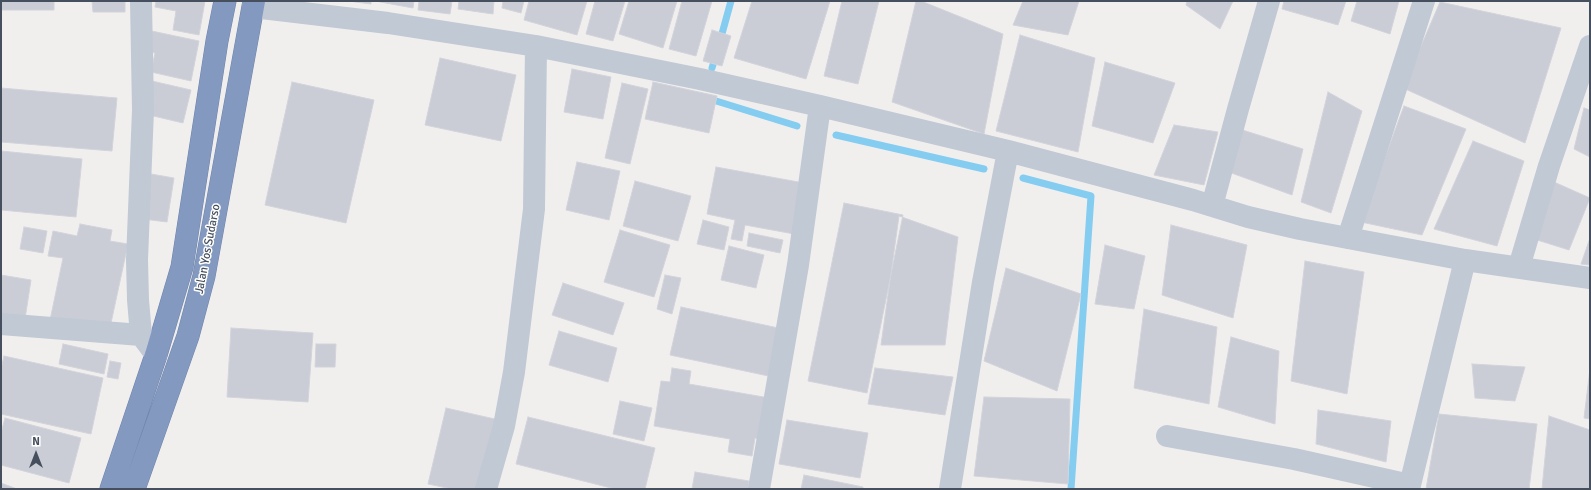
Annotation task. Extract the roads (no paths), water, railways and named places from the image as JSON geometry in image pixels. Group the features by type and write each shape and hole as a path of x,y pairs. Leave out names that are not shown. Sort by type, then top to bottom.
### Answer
{"highway":[{"name":"Jalan Yos Sudarso","path":"111,489 156,355 182,267 217,41 225,1"},
{"name":"Jalan Yos Sudarso","path":"134,489 192,321 204,276 254,4"},
{"path":"202,139 227,145"}],"street":[{"path":"140,1 143,110 137,260 138,300 140,335 156,355"},
{"path":"1212,206 1269,1"},
{"path":"1348,238 1424,1"},
{"path":"254,4 536,46 700,79 1008,151 1248,217 1300,229 1465,260 1590,278"},
{"path":"486,489 504,426 514,372 533,217 536,46"},
{"path":"1519,267 1549,166 1590,46"},
{"path":"759,489 798,265 820,106"},
{"path":"950,489 983,282 1008,151"},
{"path":"1167,436 1294,459 1409,487 1465,260"},
{"path":"1,324 140,335"}],"waterway":[{"path":"720,41 731,1"},
{"path":"712,68 716,55"},
{"path":"713,100 797,126"},
{"path":"836,135 984,169"},
{"path":"1023,178 1091,196 1071,489"}]}
